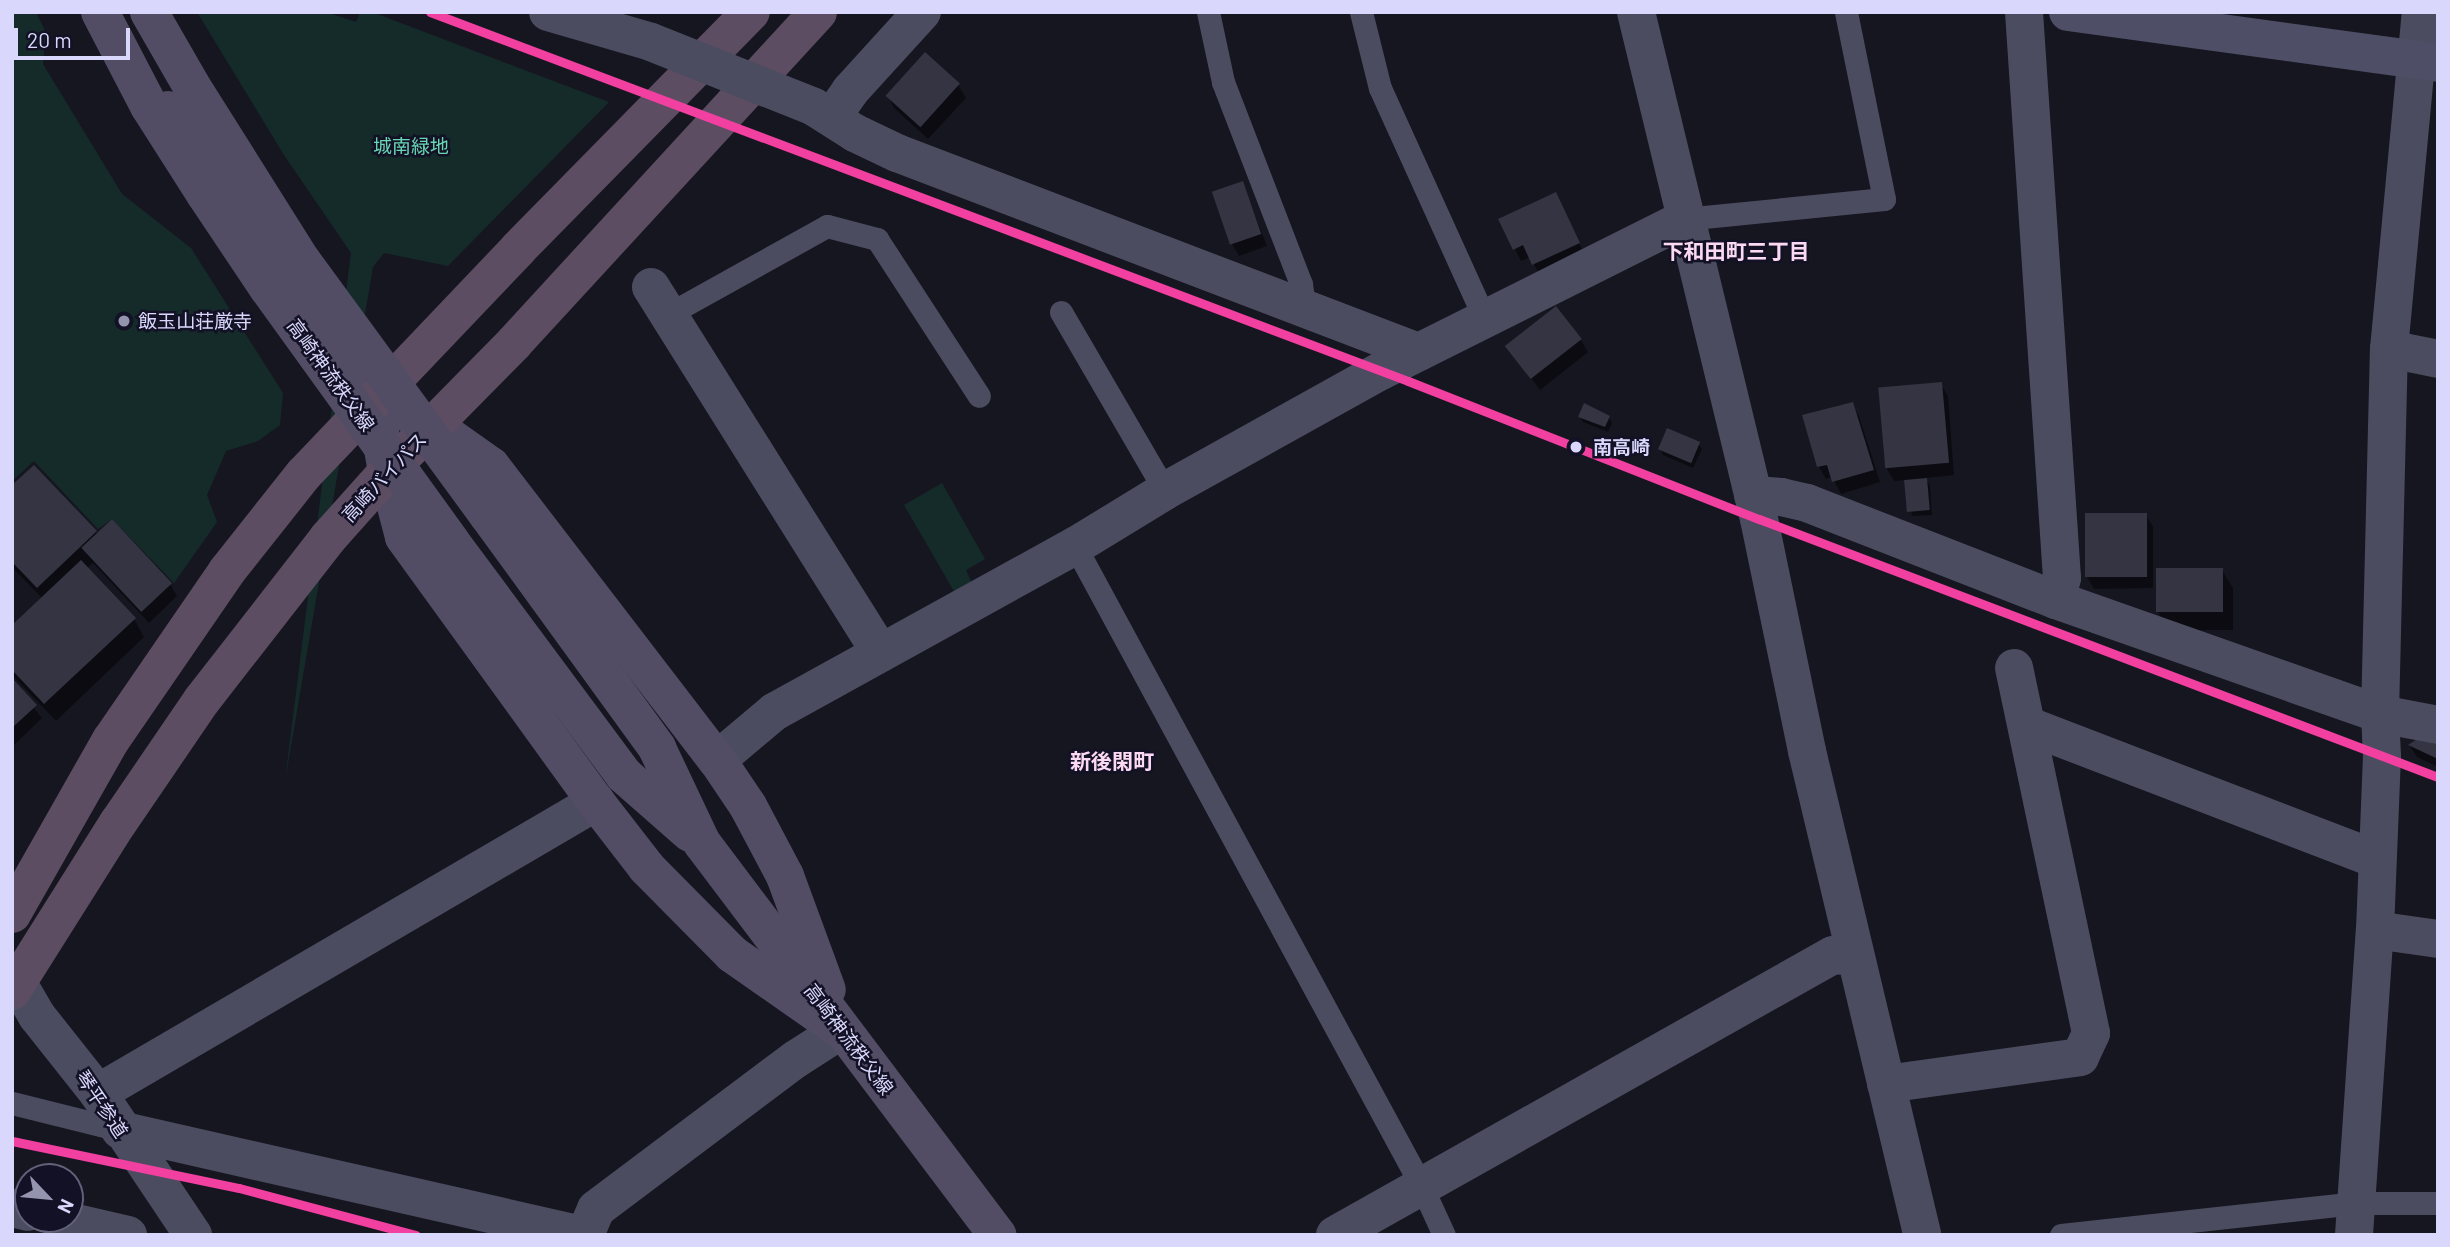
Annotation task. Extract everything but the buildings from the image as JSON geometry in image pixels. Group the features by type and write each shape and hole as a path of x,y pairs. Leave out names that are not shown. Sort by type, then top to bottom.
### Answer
{"highway":[{"path":"12,914 111,740 180,636 304,474 518,249 751,12"},
{"name":"高崎バイパス","path":"14,982 202,700 328,538 387,471 514,343 818,12"}],"main road":[{"name":"高崎神流秩父線","path":"100,12 149,106 205,194 268,288 451,542 624,775 702,843"},
{"path":"109,12 160,100 232,192 375,402 387,471 404,537 596,802 647,867 732,954 841,1030"},
{"path":"141,12 232,192"},
{"name":"高崎神流秩父線","path":"149,12 191,85 302,261 657,748 702,843 998,1235"},
{"path":"375,402 433,425 491,466 717,760 748,806 785,876 841,1030"}],"street":[{"path":"548,12 633,29 823,112 855,134 897,153 1304,306 1418,352"},
{"path":"823,112 850,91 922,12"},
{"path":"1636,12 1753,495 1854,957 1922,1235"},
{"path":"2024,12 2062,578 2056,600"},
{"path":"2068,12 2427,62"},
{"path":"2356,1219 2375,930 2382,756 2380,715 2389,349 2427,62 2421,12"},
{"path":"717,760 774,712 1075,547 1166,491 1484,317 1684,219"},
{"path":"659,301 881,653"},
{"path":"2389,349 2438,359"},
{"path":"1753,495 1781,497 1807,503 2056,600 2380,715 2438,725"},
{"path":"1886,1084 2080,1056 2091,1033 2029,726 2014,668"},
{"path":"2029,726 2376,859"},
{"path":"98,1093 596,802"},
{"path":"2375,930 2438,939"},
{"path":"1335,1235 1833,955 1854,957"},
{"name":"琴平参道","path":"14,982 37,1016 98,1093 120,1130 193,1235"},
{"path":"120,1130 584,1235 597,1209 796,1059 841,1030"},
{"path":"84,1225 128,1235"}],"lane":[{"path":"1208,12 1223,82 1301,284 1304,306"},
{"path":"1361,12 1380,88 1484,317"},
{"path":"1684,219 1884,199 1846,12"},
{"path":"659,301 827,226 877,239 979,396"},
{"path":"1061,312 1166,491"},
{"path":"1075,547 1422,1187 1444,1235"},
{"path":"12,1103 120,1130"},
{"path":"2061,1235 2356,1219 2438,1203"}],"green space":[{"name":"飯玉山荘厳寺","path":"12,12 36,12 46,33 43,64 122,194 191,248 283,393 280,425 258,441 226,451 207,495 217,522 174,583 112,519 98,529 34,461 12,481"},
{"name":"城南緑地","path":"197,12 326,12 356,22 360,12 372,12 609,102 448,266 384,253 373,267 285,781 351,253 284,155"},
{"path":"942,483 985,559 966,570 972,583 955,593 904,505"}],"railway":[{"path":"430,12 1408,381 1759,519 2438,777"}],"transit line":[{"path":"430,12 1408,381 1759,519 2438,777"},
{"path":"12,1141 239,1188 416,1235"}],"place":[{"name":"飯玉山荘厳寺","path":"124,321"},
{"name":"南高崎","path":"1576,447"}],"district":[{"name":"下和田町三丁目","path":"1736,251"},
{"name":"新後閑町","path":"1112,761"}]}
